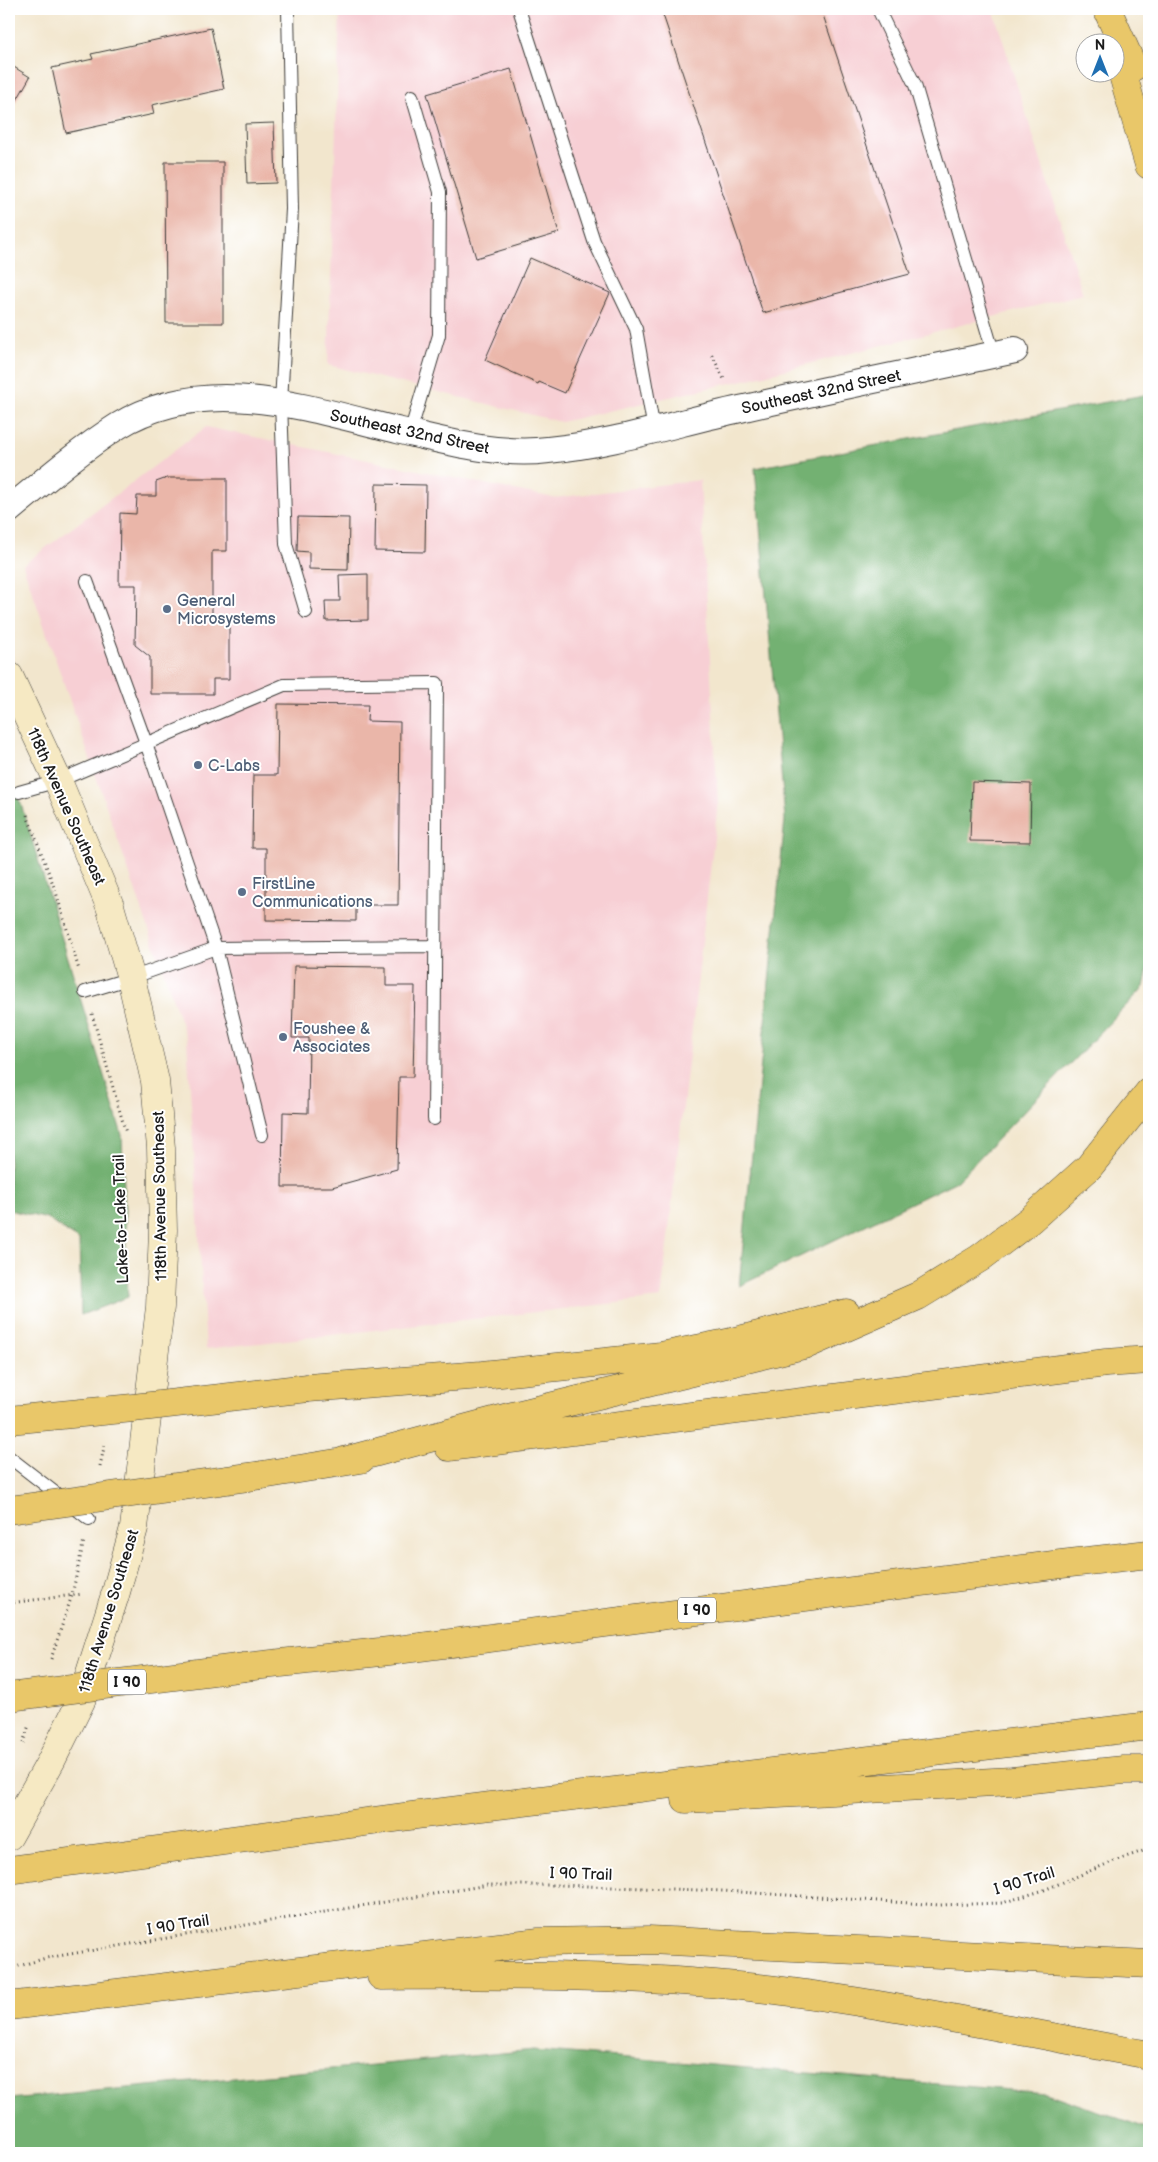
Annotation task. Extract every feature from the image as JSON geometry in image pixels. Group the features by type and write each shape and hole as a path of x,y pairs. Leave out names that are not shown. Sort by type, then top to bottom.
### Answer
{"highway":[{"path":"1103,9 1110,32"},
{"path":"1108,9 1149,104"},
{"path":"1125,82 1149,165"},
{"path":"344,1461 512,1416 808,1344 918,1296 980,1258 1030,1220 1089,1167 1149,1092"},
{"path":"9,1420 308,1388 482,1375 662,1356 727,1343 918,1296"},
{"path":"9,1510 262,1475 344,1461 1106,1363 1149,1360"},
{"name":"I 90","path":"9,1697 389,1651 831,1593 1149,1554"},
{"path":"9,1870 425,1814 1149,1726"},
{"path":"425,1814 1012,1781 1124,1770 1149,1770"},
{"path":"9,2006 548,1942 649,1940 1149,1964"},
{"path":"235,1978 521,1974 644,1979 756,1988 864,2002 1149,2055"}],"street":[{"name":"Southeast 32nd Street","path":"9,510 78,455 120,425 157,407 197,398 235,398 281,402 491,450 545,451 595,444 738,409 1004,353"},
{"name":"118th Avenue Southeast","path":"9,676 58,781 110,906 132,978 155,1081 161,1148 163,1230 160,1307 134,1528 116,1592 81,1701 51,1761 9,1836"}],"lane":[{"path":"288,9 292,208 281,402 286,544 306,612"},
{"path":"519,9 594,242 636,328 654,430"},
{"path":"878,9 915,85 1004,353"},
{"path":"410,433 439,335 440,192 412,96"},
{"path":"86,582 146,743 216,948 262,1135"},
{"path":"19,792 58,781 284,685 437,682 434,1119"},
{"path":"85,992 132,978 216,948 435,946"},
{"path":"9,1457 89,1519"}],"path":[{"name":"Lake-to-Lake Trail","path":"19,792 56,892 127,1136"},
{"path":"99,1471 105,1442"},
{"path":"9,1603 72,1595 89,1519"},
{"name":"I 90 Trail","path":"9,1969 46,1958 488,1885 570,1885 724,1891 940,1905 1002,1903 1044,1890 1114,1860 1149,1848"}],"shaded area":[{"path":"340,9 993,9 1083,294 757,377 561,422 328,365"},
{"path":"206,427 554,498 700,480 718,803 661,1298 206,1349 187,1040 23,565"}],"green space":[{"path":"1149,394 1149,963 1144,987 957,1181 739,1286 785,819 755,468"},
{"path":"9,778 21,804 122,1135 128,1297 81,1315 79,1240 48,1219 9,1210"},
{"path":"534,2050 1046,2093 1149,2129 1149,2153 9,2153 9,2099"}],"building":[{"path":"661,9 821,9 910,274 763,313"},
{"path":"211,28 224,89 152,105 154,114 66,133 52,68 93,59 91,54"},
{"path":"9,64 30,77 9,114"},
{"path":"511,69 559,233 476,258 427,94"},
{"path":"274,123 276,183 247,184 245,124"},
{"path":"165,162 223,162 223,323 166,323"},
{"path":"530,258 610,293 565,393 539,382 538,384 485,360"},
{"path":"167,478 227,478 227,551 212,551 212,621 229,621 229,679 213,679 213,694 150,694 150,657 135,645 136,585 119,585 120,513 136,514 137,496 156,496 156,482"},
{"path":"376,484 426,485 425,552 375,551"},
{"path":"298,517 349,518 348,570 309,569 309,552 297,551"},
{"path":"368,574 368,620 326,621 325,601 340,601 339,575"},
{"path":"278,704 368,705 367,721 400,722 398,905 356,905 356,921 266,920 266,848 252,848 253,775 277,775"},
{"path":"972,782 1031,784 1030,842 970,841"},
{"path":"294,966 386,967 386,986 415,986 413,1077 399,1077 397,1169 332,1187 282,1187 283,1112 308,1113 309,1038 292,1038"}],"place":[{"name":"General Microsystems","path":"167,609"},
{"name":"C-Labs","path":"198,765"},
{"name":"FirstLine Communications","path":"242,892"},
{"name":"Foushee & Associates","path":"283,1037"}]}
